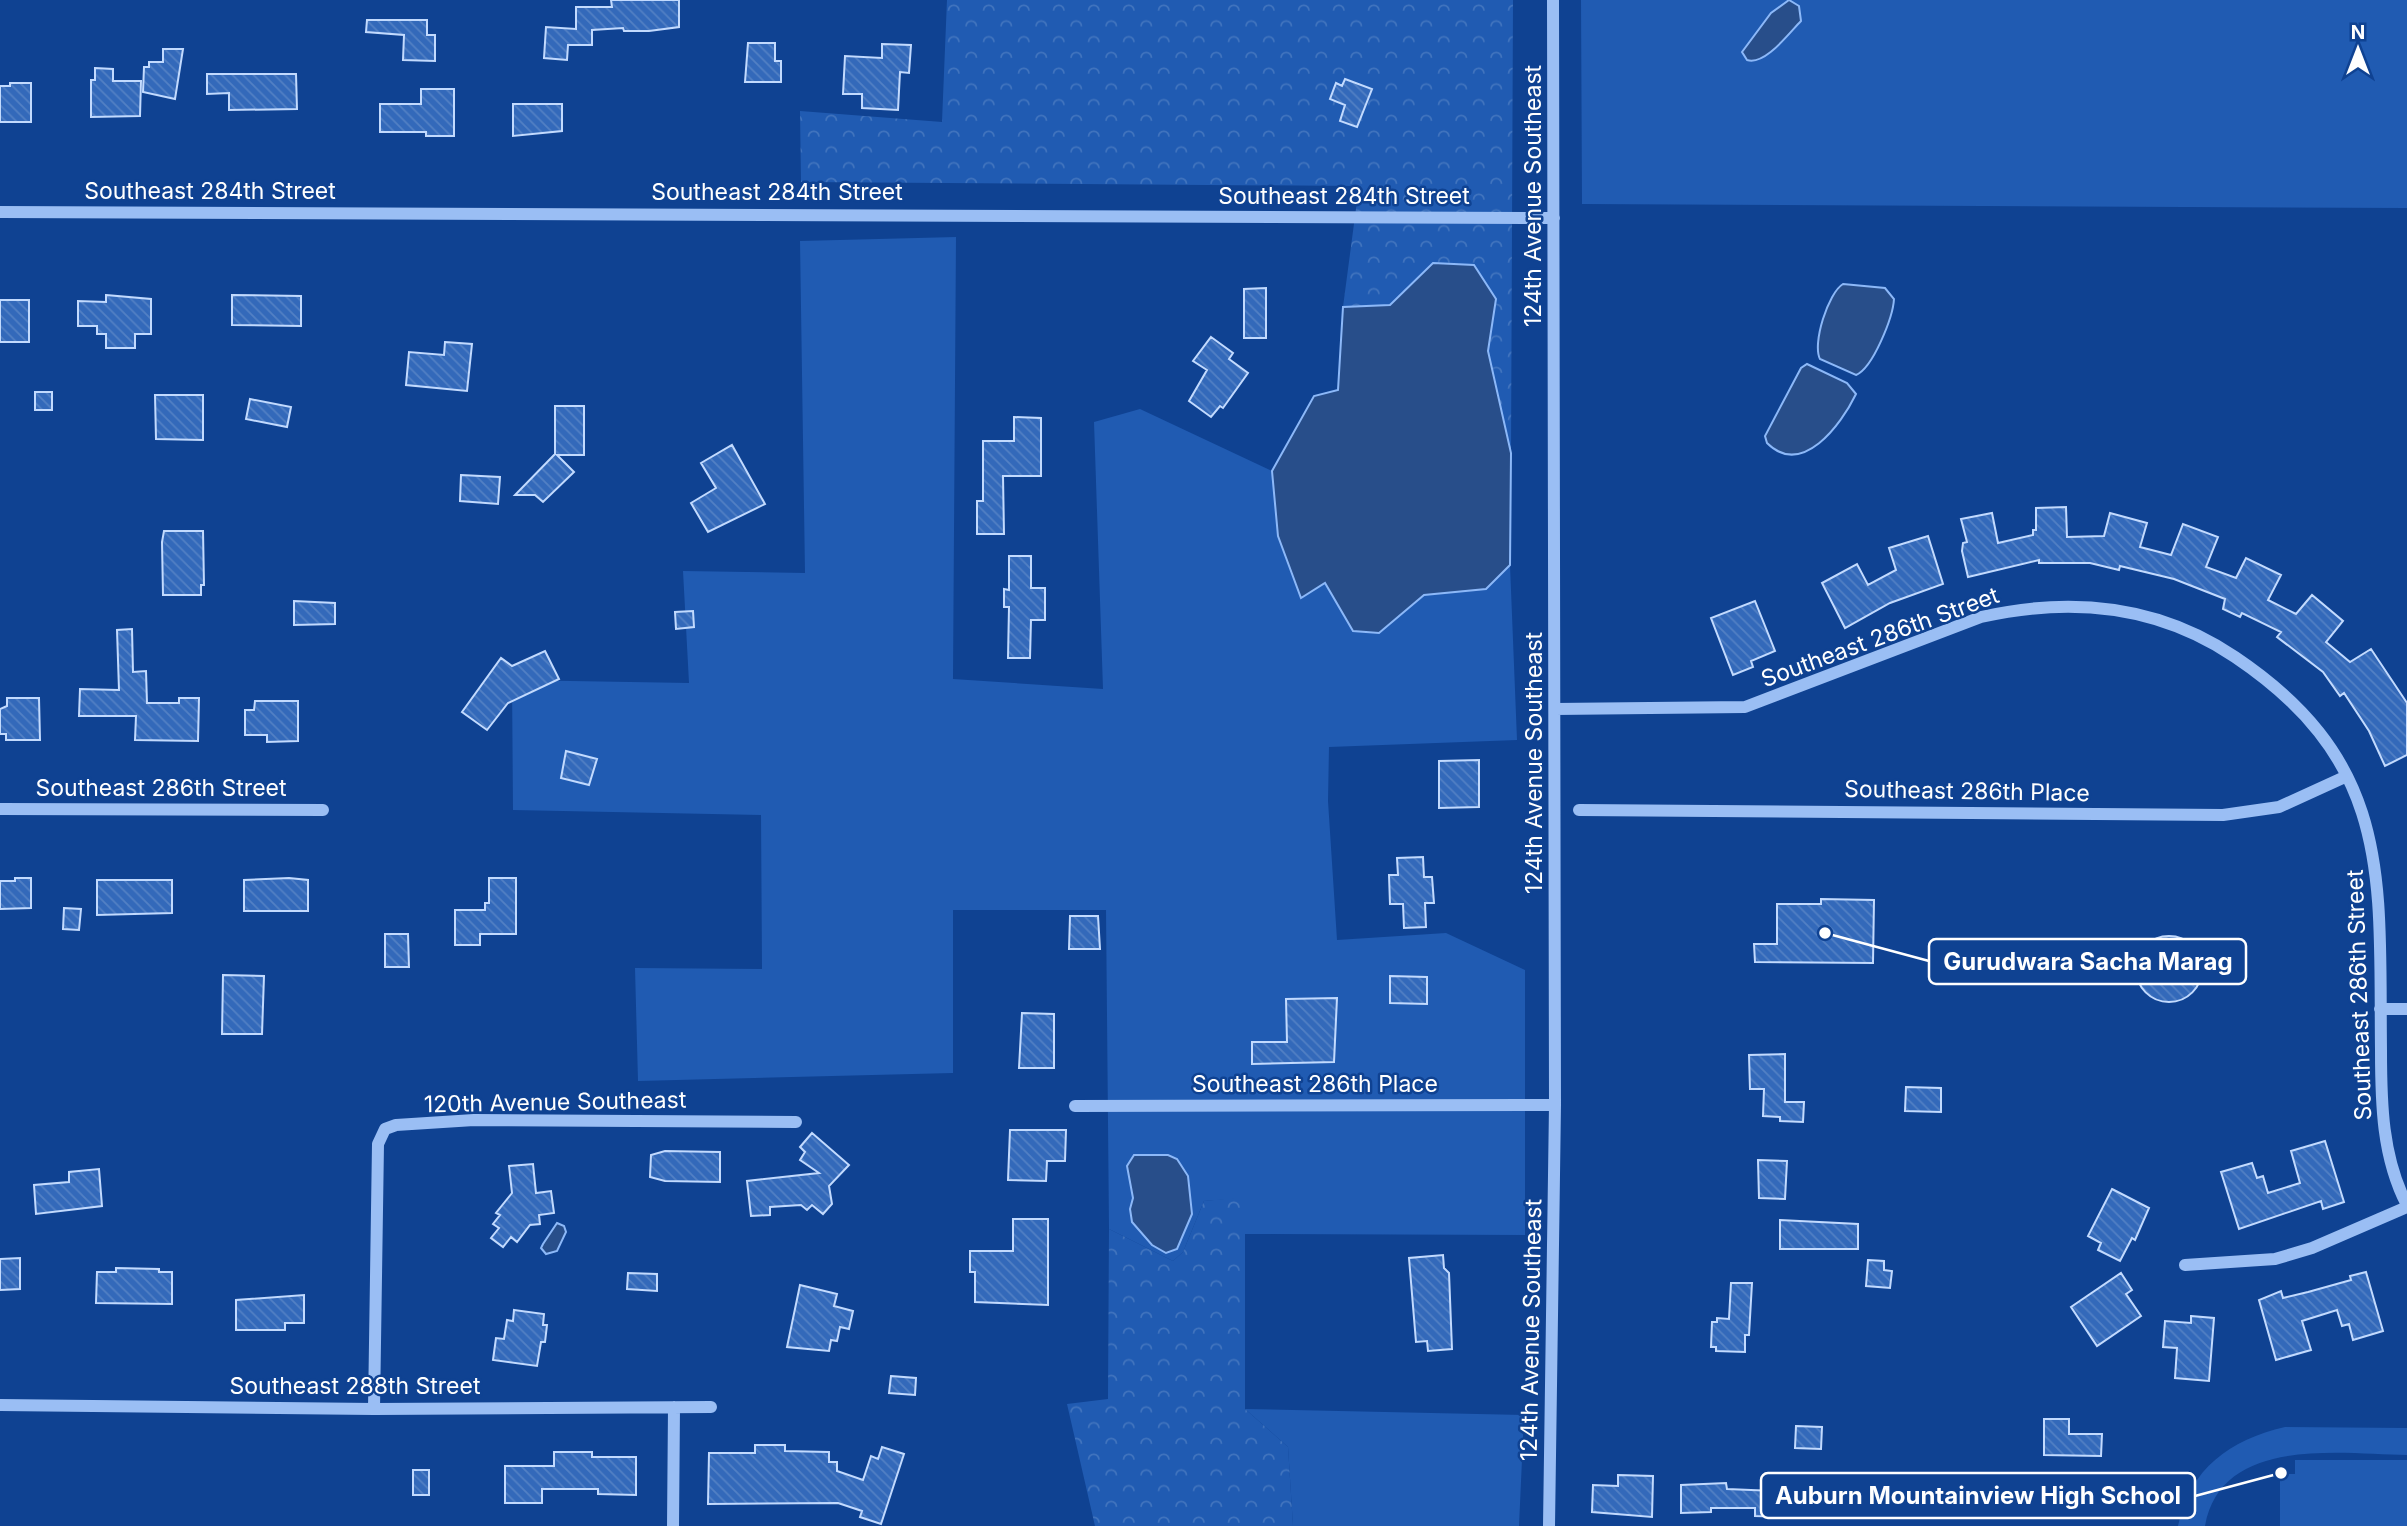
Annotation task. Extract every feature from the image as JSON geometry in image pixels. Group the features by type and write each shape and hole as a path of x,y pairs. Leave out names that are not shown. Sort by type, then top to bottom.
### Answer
{"street":[{"name":"124th Avenue Southeast","path":"1549,1526 1555,1105 1553,0"},
{"name":"Southeast 284th Street","path":"0,212 1554,218"},
{"name":"Southeast 286th Street","path":"1555,709 1745,707 1981,617 2017,609 2094,606 2171,625 2220,647 2254,669 2311,720 2347,776 2365,820 2375,858 2380,895 2381,1111 2390,1158 2407,1206"},
{"name":"Southeast 286th Place","path":"1579,810 2223,815 2280,807 2347,776"},
{"name":"Southeast 286th Street","path":"0,809 323,810"},
{"path":"2380,1009 2407,1009"},
{"name":"Southeast 286th Place","path":"1075,1106 1555,1105"},
{"name":"120th Avenue Southeast","path":"374,1409 378,1144 385,1129 396,1125 474,1120 796,1122"},
{"path":"2185,1265 2275,1259 2312,1248 2407,1206"},
{"name":"Southeast 288th Street","path":"0,1405 374,1409 711,1407"},
{"path":"673,1526 674,1407"}],"green space":[{"path":"947,0 1513,0 1511,453 1488,351 1496,299 1433,263 1390,305 1343,307 1359,186 801,182 800,111 942,122"},
{"path":"1581,0 2407,0 2407,208 1582,204"},
{"path":"956,237 953,679 1103,689 1094,422 1140,409 1272,471 1278,536 1301,597 1324,582 1379,633 1424,595 1486,589 1510,565 1517,740 1329,747 1328,801 1337,940 1446,933 1525,970 1525,1235 1243,1234 1245,1198 1204,1201 1183,1252 1173,1261 1109,1229 1106,910 953,910 953,1073 638,1081 635,968 762,969 761,815 513,810 512,680 689,683 683,571 805,573 800,241"},
{"path":"1245,1197 1245,1409 1288,1447 1293,1526 1095,1526 1067,1404 1108,1399 1109,1229 1173,1261 1183,1252 1204,1201"},
{"path":"1245,1409 1524,1415 1519,1526 1293,1526 1288,1447"},
{"path":"2285,1427 2407,1428 2407,1455 2318,1453 2287,1456 2259,1463 2234,1476 2216,1497 2205,1526 2178,1526 2192,1488 2215,1460 2247,1440"},
{"path":"2295,1460 2407,1460 2407,1526 2280,1526 2280,1474 2295,1474"}],"shaded area":[{"path":"1789,0 1799,6 1801,21 1769,53 1754,61 1747,60 1742,52 1771,13"},
{"path":"1433,263 1474,265 1496,299 1488,351 1511,453 1510,565 1486,589 1424,595 1379,633 1353,631 1325,583 1301,598 1278,536 1272,471 1314,396 1338,390 1343,307 1390,305"},
{"path":"1843,284 1885,288 1894,299 1890,317 1875,353 1856,375 1820,359 1818,352 1820,331 1827,308 1837,289"},
{"path":"1807,364 1847,383 1856,394 1841,420 1819,443 1807,451 1794,454 1780,452 1767,443 1765,436 1801,368"},
{"path":"1134,1155 1168,1155 1177,1159 1188,1176 1192,1214 1177,1249 1166,1253 1152,1245 1132,1222 1130,1209 1133,1198 1127,1166"},
{"path":"557,1223 564,1226 566,1232 557,1251 546,1254 541,1248"}],"building":[{"path":"611,0 679,0 679,27 649,31 624,31 623,28 592,30 592,45 568,45 567,60 544,58 546,27 576,29 576,7 612,7"},
{"path":"367,20 427,20 427,35 435,35 435,61 403,60 404,35 366,32"},
{"path":"748,43 775,43 775,61 781,61 781,82 745,82"},
{"path":"882,44 911,45 909,73 900,72 898,110 862,108 862,94 843,94 845,56 882,58"},
{"path":"163,49 183,49 175,99 143,92 144,67 149,67 149,62 163,62"},
{"path":"95,68 113,69 113,81 141,81 140,116 91,117 91,80 95,80"},
{"path":"207,74 296,74 297,109 229,110 229,93 207,94"},
{"path":"1345,79 1372,89 1357,127 1340,121 1345,105 1330,99 1336,83 1342,86"},
{"path":"10,83 31,83 31,122 0,122 0,86 10,86"},
{"path":"421,89 454,89 454,136 426,136 426,132 380,132 380,104 421,104"},
{"path":"513,104 562,104 562,131 513,136"},
{"path":"1266,288 1266,338 1244,338 1244,289"},
{"path":"106,295 151,299 151,334 135,334 135,348 106,348 106,334 97,334 97,326 78,326 78,301 106,302"},
{"path":"232,295 301,296 301,326 232,325"},
{"path":"0,300 29,300 29,342 0,342"},
{"path":"1211,337 1233,353 1229,359 1248,373 1223,408 1220,406 1211,417 1189,401 1207,370 1193,361"},
{"path":"445,342 472,344 467,391 406,385 409,352 444,355"},
{"path":"35,392 52,392 52,410 35,410"},
{"path":"155,395 203,395 203,440 156,439"},
{"path":"250,399 291,407 287,427 246,419"},
{"path":"555,406 584,406 584,455 557,455 574,472 543,502 535,495 515,495 555,454"},
{"path":"1014,417 1041,418 1041,476 1003,476 1004,534 977,534 977,501 983,501 983,441 1014,441"},
{"path":"732,445 765,504 708,532 691,503 716,488 701,463"},
{"path":"461,475 500,477 498,504 460,501"},
{"path":"2066,507 2067,537 2104,536 2110,513 2147,523 2140,547 2171,555 2183,524 2218,537 2206,567 2236,578 2246,558 2281,575 2268,600 2296,614 2312,595 2343,621 2326,642 2350,662 2371,649 2407,703 2407,755 2385,766 2369,731 2344,693 2340,696 2323,672 2277,637 2281,632 2242,613 2240,617 2223,609 2225,599 2174,579 2120,566 2119,570 2090,563 2039,563 2039,560 1968,577 1962,551 1963,543 1967,542 1961,519 1992,513 1998,543 2033,535 2033,530 2036,530 2036,508"},
{"path":"164,531 203,531 204,585 201,585 201,595 163,595"},
{"path":"1928,536 1943,584 1890,603 1845,628 1822,583 1857,564 1868,585 1896,570 1889,548"},
{"path":"1009,556 1031,556 1031,588 1045,588 1045,620 1031,620 1030,658 1008,658 1009,607 1004,607 1004,589 1009,590"},
{"path":"294,601 335,603 335,624 294,625"},
{"path":"1755,601 1775,651 1751,661 1753,667 1733,675 1711,618"},
{"path":"693,611 694,627 676,629 675,612"},
{"path":"132,629 133,672 146,671 147,703 179,703 179,698 199,698 198,741 135,740 136,716 79,716 80,689 119,690 117,630"},
{"path":"545,651 559,679 508,703 487,730 462,712 501,658 512,666"},
{"path":"7,698 39,698 40,740 6,740 6,734 0,734 0,709 7,706"},
{"path":"255,701 298,701 298,741 267,742 267,735 245,735 245,710 254,710"},
{"path":"566,751 597,759 589,785 561,778"},
{"path":"1479,760 1479,807 1439,808 1439,761"},
{"path":"1423,857 1424,877 1432,877 1434,903 1425,903 1426,927 1404,928 1403,904 1390,904 1389,875 1398,875 1397,858"},
{"path":"15,878 31,878 31,908 0,909 0,881 15,881"},
{"path":"489,878 516,878 516,934 480,934 480,945 455,945 455,910 485,910 485,903 489,903"},
{"path":"97,880 172,880 172,913 97,915"},
{"path":"244,880 308,880 308,911 244,911"},
{"path":"1821,899 1874,900 1873,963 1755,962 1754,944 1777,944 1777,904 1821,904"},
{"path":"64,908 81,909 79,930 63,929"},
{"path":"1070,916 1098,916 1100,949 1069,949"},
{"path":"385,934 408,934 409,967 385,967"},
{"path":"2169,936 2192,946 2202,969 2192,992 2169,1002 2146,992 2136,969 2146,946"},
{"path":"223,975 264,976 262,1034 222,1034"},
{"path":"1390,976 1427,977 1427,1004 1390,1003"},
{"path":"1337,998 1334,1062 1252,1064 1252,1042 1287,1042 1286,999"},
{"path":"1022,1013 1054,1014 1054,1068 1019,1068"},
{"path":"1785,1054 1785,1102 1804,1102 1803,1122 1780,1121 1780,1117 1763,1116 1764,1089 1750,1089 1749,1055"},
{"path":"1906,1087 1941,1088 1941,1112 1905,1111"},
{"path":"1010,1130 1066,1130 1065,1161 1047,1161 1046,1181 1008,1180"},
{"path":"812,1133 849,1165 829,1186 832,1204 823,1214 812,1205 807,1210 801,1205 770,1207 770,1215 751,1216 747,1181 819,1173 800,1160 805,1152 800,1147"},
{"path":"2325,1141 2344,1202 2323,1209 2321,1201 2239,1229 2221,1172 2252,1163 2257,1178 2263,1176 2268,1193 2300,1183 2291,1151"},
{"path":"665,1151 720,1152 720,1182 665,1181 650,1177 651,1155"},
{"path":"1758,1160 1787,1161 1785,1199 1759,1198"},
{"path":"533,1164 536,1193 551,1191 554,1213 539,1215 540,1224 530,1225 517,1242 511,1237 503,1247 491,1238 499,1228 493,1224 500,1215 496,1213 512,1193 509,1166"},
{"path":"99,1169 102,1206 36,1214 34,1185 69,1182 69,1172"},
{"path":"2112,1189 2149,1208 2135,1240 2132,1238 2120,1261 2098,1250 2101,1243 2088,1236"},
{"path":"1013,1219 1048,1219 1048,1305 975,1302 975,1272 970,1272 970,1251 1013,1251"},
{"path":"1780,1220 1858,1224 1858,1249 1780,1249"},
{"path":"1443,1255 1444,1268 1449,1273 1452,1349 1428,1351 1427,1341 1416,1342 1409,1258"},
{"path":"20,1258 20,1289 0,1290 0,1259"},
{"path":"1868,1260 1884,1261 1884,1270 1892,1271 1890,1288 1866,1286"},
{"path":"116,1268 172,1272 172,1304 96,1303 97,1272 116,1272"},
{"path":"2366,1272 2383,1331 2353,1340 2349,1324 2342,1326 2337,1310 2302,1321 2311,1350 2276,1360 2259,1300 2281,1291 2283,1298 2308,1292 2351,1280 2350,1276"},
{"path":"628,1273 657,1274 657,1291 627,1289"},
{"path":"2121,1273 2132,1290 2126,1294 2141,1316 2097,1346 2071,1307"},
{"path":"1731,1283 1752,1283 1749,1335 1745,1335 1745,1352 1716,1351 1716,1347 1711,1347 1712,1322 1717,1322 1717,1318 1729,1319"},
{"path":"800,1285 837,1294 834,1306 853,1311 849,1329 840,1327 837,1341 831,1340 829,1351 787,1347"},
{"path":"304,1295 304,1323 285,1323 285,1330 236,1330 236,1300"},
{"path":"514,1310 544,1314 543,1325 547,1325 545,1342 541,1342 537,1366 493,1360 496,1338 504,1339 507,1320 513,1321"},
{"path":"2191,1316 2214,1318 2209,1381 2175,1378 2177,1348 2163,1347 2165,1321 2191,1323"},
{"path":"891,1376 916,1378 915,1395 889,1393"},
{"path":"2044,1419 2069,1419 2069,1434 2102,1434 2101,1456 2044,1455"},
{"path":"1796,1426 1822,1427 1821,1449 1795,1448"},
{"path":"755,1445 785,1445 785,1451 829,1452 829,1462 837,1462 837,1471 863,1480 871,1456 878,1459 882,1447 904,1454 881,1524 860,1517 862,1511 838,1503 708,1504 709,1453 755,1453"},
{"path":"554,1452 592,1452 592,1457 636,1457 636,1495 598,1494 598,1489 542,1489 542,1503 505,1503 505,1466 554,1466"},
{"path":"413,1470 429,1470 429,1495 413,1495"},
{"path":"1964,1473 1982,1473 1982,1484 2049,1484 2049,1511 2030,1511 2030,1515 2008,1515 2008,1511 1938,1514 1938,1509 1904,1508 1904,1515 1858,1515 1858,1486 1938,1491 1938,1482 1964,1482"},
{"path":"1618,1475 1653,1476 1652,1517 1592,1512 1593,1485 1618,1486"},
{"path":"1776,1480 1796,1480 1796,1491 1816,1491 1815,1518 1755,1516 1755,1508 1711,1508 1711,1512 1681,1513 1681,1485 1726,1483 1727,1489 1775,1491"}],"place":[{"name":"Gurudwara Sacha Marag","path":"1825,933"},
{"name":"Auburn Mountainview High School","path":"2281,1473"}]}
